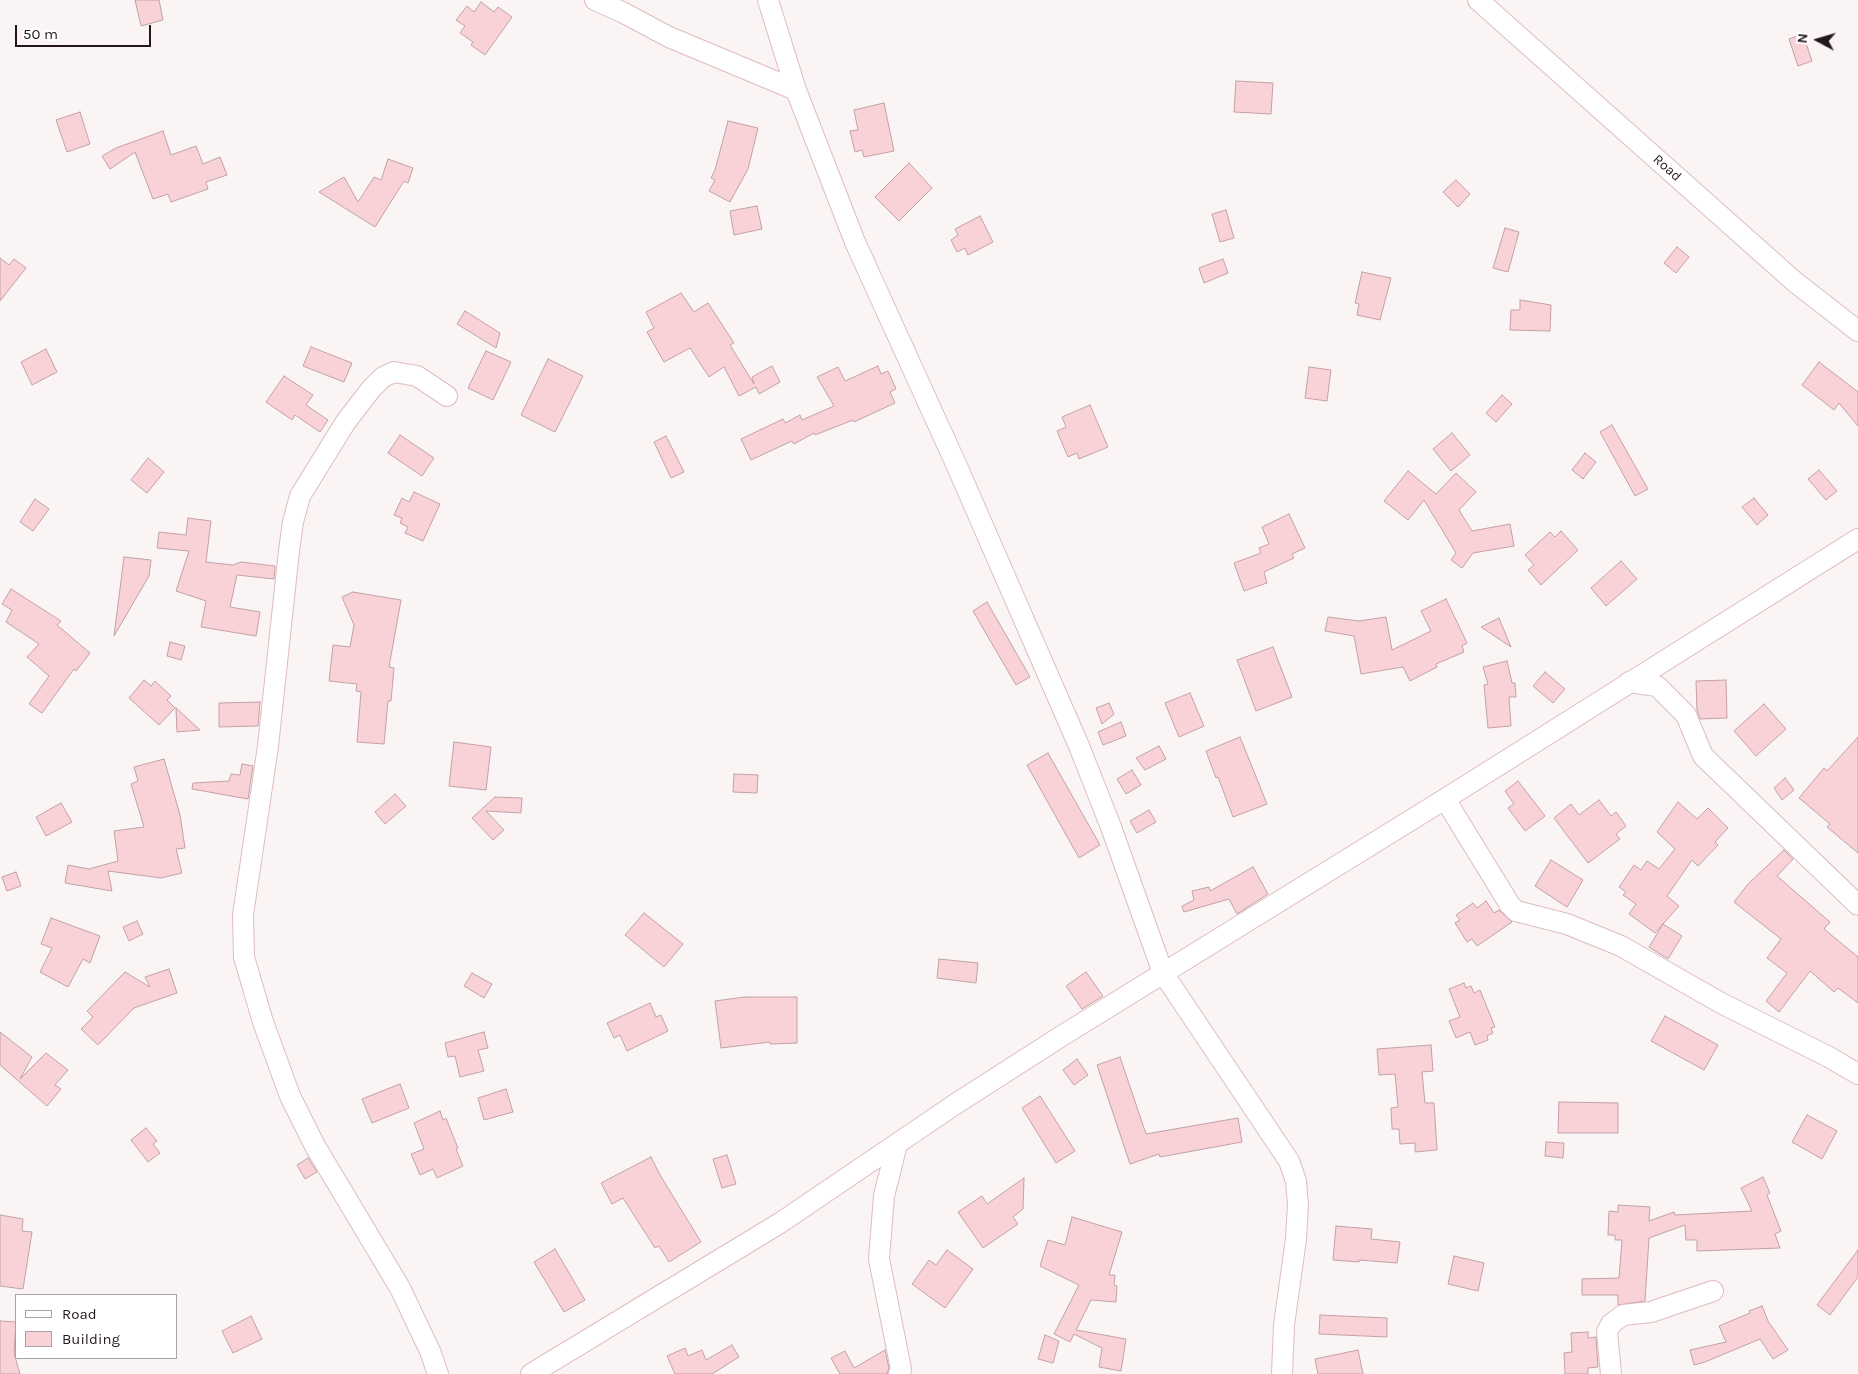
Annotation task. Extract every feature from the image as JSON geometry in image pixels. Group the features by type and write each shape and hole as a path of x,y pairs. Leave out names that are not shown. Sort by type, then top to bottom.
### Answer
{"street":[{"path":"595,0 669,37 796,90"},
{"path":"768,0 796,90 855,242 956,464 1079,746 1111,827 1163,973 1289,1161 1296,1181 1298,1205 1296,1239 1284,1325 1282,1374"},
{"name":"Road","path":"1478,0 1796,282 1858,332"},
{"path":"438,1374 430,1351 400,1288 315,1146 290,1096 263,1022 244,957 243,915 268,746 292,522 300,496 345,423 383,376 394,372 417,376 446,396"},
{"path":"531,1374 559,1366 780,1223 1060,1037 1445,799 1858,539"},
{"path":"1630,682 1657,686 1686,715 1703,756 1858,905"},
{"path":"1445,799 1510,905 1516,911 1567,924 1621,946 1721,1003 1829,1057 1858,1074"},
{"path":"897,1144 884,1196 880,1259 901,1369 899,1374"},
{"path":"1611,1374 1608,1332 1611,1324 1623,1314 1651,1312 1714,1290"}],"building":[{"path":"135,0 159,0 163,20 141,26"},
{"path":"481,2 494,12 498,7 512,17 485,55 471,45 473,42 460,33 465,26 456,20 467,6 474,12"},
{"path":"1803,34 1812,61 1798,66 1789,39"},
{"path":"1236,81 1273,83 1271,114 1234,112"},
{"path":"884,103 894,151 864,157 862,150 855,152 850,131 858,130 854,110"},
{"path":"80,112 90,144 67,152 56,120"},
{"path":"728,121 758,128 748,169 730,202 709,191 715,180 711,178 715,170"},
{"path":"163,131 171,155 196,146 203,164 220,157 227,175 206,182 208,189 171,202 168,194 153,199 135,152 110,169 102,156 116,148"},
{"path":"388,159 413,168 408,183 404,181 375,227 319,192 344,177 358,202 374,177 381,180"},
{"path":"909,163 932,188 899,221 875,197"},
{"path":"1456,180 1470,194 1458,207 1443,192"},
{"path":"757,206 762,229 734,235 730,211"},
{"path":"1226,210 1234,238 1220,242 1212,214"},
{"path":"980,216 993,242 968,255 965,248 957,252 951,240 958,235 955,229"},
{"path":"1505,228 1519,232 1508,272 1493,268"},
{"path":"1677,247 1689,257 1676,273 1664,263"},
{"path":"0,258 9,265 14,259 26,268 0,301"},
{"path":"1223,259 1228,273 1204,283 1199,268"},
{"path":"1362,272 1391,278 1380,320 1357,315 1359,304 1355,303"},
{"path":"681,293 694,312 708,303 734,343 730,345 754,384 752,377 772,366 780,382 759,394 756,387 739,396 724,367 709,377 690,348 664,362 647,332 654,328 646,312"},
{"path":"1520,300 1551,305 1550,331 1510,330 1511,310 1520,310"},
{"path":"465,311 500,333 496,348 457,324"},
{"path":"311,347 352,363 344,382 303,366"},
{"path":"46,349 57,372 32,385 21,362"},
{"path":"486,351 511,362 493,400 468,388"},
{"path":"548,359 583,376 555,432 521,415"},
{"path":"1819,362 1858,392 1858,426 1839,403 1834,410 1802,385"},
{"path":"878,366 881,374 888,371 896,389 890,392 895,403 854,422 853,420 815,435 814,433 794,444 792,441 751,460 741,439 783,419 785,423 800,415 802,420 834,406 817,377 838,367 845,381"},
{"path":"1309,367 1331,370 1327,401 1305,398"},
{"path":"284,376 313,395 306,405 328,420 320,432 295,415 292,420 266,402"},
{"path":"1502,395 1512,404 1496,422 1486,413"},
{"path":"1090,405 1108,447 1079,459 1077,453 1068,457 1057,431 1066,427 1062,417"},
{"path":"1612,425 1648,489 1635,496 1600,432"},
{"path":"1452,433 1470,455 1451,471 1433,449"},
{"path":"400,435 434,458 422,476 388,453"},
{"path":"666,436 684,472 671,478 654,442"},
{"path":"1585,453 1596,462 1583,479 1572,470"},
{"path":"148,458 164,472 147,493 131,480"},
{"path":"1819,470 1837,491 1826,500 1808,479"},
{"path":"1408,471 1436,494 1456,473 1476,492 1459,510 1472,531 1510,524 1514,546 1473,553 1462,568 1451,560 1456,553 1424,500 1408,520 1384,501"},
{"path":"414,492 440,504 423,541 405,533 408,527 400,523 402,518 394,515 402,498 409,502"},
{"path":"1754,498 1768,515 1757,525 1742,507"},
{"path":"35,499 49,509 33,531 20,522"},
{"path":"1289,514 1305,548 1292,554 1294,558 1264,572 1267,583 1244,591 1234,563 1261,553 1259,548 1269,544 1262,527"},
{"path":"188,518 211,521 206,562 233,565 241,562 275,566 274,579 237,575 230,607 260,612 256,636 201,627 206,601 176,591 189,551 157,548 159,532 186,535"},
{"path":"1561,531 1578,550 1541,585 1528,570 1534,565 1525,555 1550,532 1555,537"},
{"path":"124,557 151,560 149,576 114,636"},
{"path":"1621,561 1637,579 1606,606 1591,588"},
{"path":"11,589 61,621 57,625 90,653 76,671 74,669 42,713 29,704 49,676 27,657 39,644 6,622 12,610 2,604"},
{"path":"353,592 401,600 389,667 394,668 391,701 388,701 384,744 357,742 361,692 356,691 357,684 329,681 333,645 350,647 354,625 342,597"},
{"path":"1446,599 1467,643 1462,646 1464,652 1436,664 1437,667 1410,681 1403,667 1361,674 1354,636 1325,631 1328,617 1359,621 1386,617 1392,650 1431,631 1421,611"},
{"path":"987,602 1030,677 1016,685 973,611"},
{"path":"1499,618 1511,647 1481,627"},
{"path":"170,642 185,646 181,660 167,656"},
{"path":"1273,647 1292,697 1256,711 1237,660"},
{"path":"1507,661 1512,683 1515,683 1516,697 1509,697 1511,726 1488,728 1484,685 1488,684 1483,667"},
{"path":"1545,672 1565,689 1553,703 1533,686"},
{"path":"144,680 151,686 155,681 171,696 167,700 175,708 159,725 129,698"},
{"path":"1726,680 1727,718 1700,719 1697,710 1696,681"},
{"path":"1190,693 1204,726 1179,737 1165,703"},
{"path":"260,702 258,726 219,727 219,703"},
{"path":"1109,703 1114,714 1102,724 1096,708"},
{"path":"1764,704 1786,729 1756,756 1734,731"},
{"path":"176,708 200,730 177,732"},
{"path":"1121,722 1126,736 1103,745 1098,732"},
{"path":"1240,737 1267,804 1233,817 1206,751"},
{"path":"1858,737 1858,853 1827,827 1830,824 1799,798 1824,768 1827,771"},
{"path":"454,742 491,747 486,790 449,786"},
{"path":"1159,746 1166,759 1145,770 1136,758"},
{"path":"1048,753 1100,845 1079,858 1027,765"},
{"path":"164,759 180,815 185,848 176,849 182,873 161,878 108,871 112,891 65,883 68,865 89,869 118,861 114,831 144,827 131,784 138,781 134,767"},
{"path":"242,764 253,766 248,799 192,789 193,783 229,781 231,774 240,775"},
{"path":"1132,770 1141,785 1126,794 1117,779"},
{"path":"734,774 758,775 757,793 733,792"},
{"path":"1785,778 1794,790 1782,800 1774,788"},
{"path":"1518,781 1545,816 1525,831 1508,808 1514,804 1505,791"},
{"path":"395,794 406,806 385,824 375,812"},
{"path":"495,797 522,798 521,813 486,811 504,830 493,840 472,818"},
{"path":"1599,800 1611,816 1616,812 1626,826 1616,834 1620,839 1588,863 1554,818 1571,804 1579,815"},
{"path":"1678,802 1697,819 1708,808 1728,828 1715,842 1718,845 1698,866 1692,860 1667,896 1679,906 1655,933 1629,914 1636,904 1623,895 1626,892 1619,887 1634,865 1641,870 1647,861 1659,869 1675,849 1657,832"},
{"path":"61,803 72,822 46,836 36,817"},
{"path":"1149,810 1156,822 1137,833 1130,821"},
{"path":"1784,850 1793,859 1777,876 1830,922 1824,929 1858,957 1858,1003 1838,988 1834,992 1810,971 1779,1012 1766,1001 1787,973 1767,958 1781,939 1734,902 1748,884"},
{"path":"1551,860 1583,880 1567,907 1535,886"},
{"path":"1253,867 1268,894 1237,914 1229,899 1184,912 1182,906 1194,900 1192,891 1209,887 1210,891"},
{"path":"16,872 21,886 7,891 2,877"},
{"path":"1486,901 1494,913 1499,910 1512,922 1477,946 1472,939 1467,942 1455,923 1460,920 1456,915 1473,903 1477,908"},
{"path":"644,913 683,944 664,967 625,935"},
{"path":"51,918 100,936 90,963 83,959 68,987 40,972 52,948 41,944"},
{"path":"137,921 143,934 129,941 123,927"},
{"path":"1663,924 1682,936 1668,959 1649,947"},
{"path":"939,959 978,963 976,983 937,978"},
{"path":"169,969 177,993 134,1008 98,1045 81,1029 93,1017 87,1011 125,972 150,987 145,977"},
{"path":"1086,972 1103,996 1082,1009 1066,986"},
{"path":"472,973 492,984 484,998 464,986"},
{"path":"1464,983 1466,988 1471,986 1474,993 1480,990 1495,1027 1491,1028 1493,1033 1487,1036 1488,1040 1475,1045 1470,1032 1456,1038 1449,1021 1460,1017 1449,989"},
{"path":"745,997 797,997 797,1043 770,1044 770,1042 721,1048 715,1001"},
{"path":"650,1003 656,1017 661,1015 668,1031 627,1051 620,1035 614,1038 607,1023"},
{"path":"1665,1016 1718,1045 1704,1070 1651,1041"},
{"path":"0,1032 32,1057 20,1079 46,1053 68,1070 55,1085 61,1089 47,1106 0,1065"},
{"path":"484,1032 488,1048 478,1050 484,1071 460,1077 455,1056 448,1057 445,1043"},
{"path":"1431,1045 1433,1071 1422,1072 1425,1103 1434,1103 1437,1150 1415,1152 1415,1143 1400,1144 1399,1129 1392,1129 1391,1108 1398,1107 1395,1074 1379,1075 1377,1049"},
{"path":"1120,1057 1146,1134 1238,1118 1242,1142 1160,1157 1159,1154 1130,1164 1097,1065"},
{"path":"1077,1059 1088,1075 1074,1085 1063,1070"},
{"path":"400,1084 409,1108 372,1123 362,1099"},
{"path":"506,1089 513,1112 484,1120 478,1098"},
{"path":"1040,1096 1075,1151 1056,1163 1022,1108"},
{"path":"1559,1102 1618,1103 1618,1133 1558,1133"},
{"path":"440,1111 443,1120 446,1118 463,1166 437,1178 433,1169 420,1175 411,1154 424,1149 414,1123"},
{"path":"1807,1115 1837,1131 1822,1159 1792,1142"},
{"path":"146,1128 157,1141 153,1144 160,1153 148,1162 131,1140"},
{"path":"1546,1142 1564,1143 1563,1158 1545,1156"},
{"path":"727,1155 736,1184 722,1188 713,1159"},
{"path":"651,1157 701,1242 669,1262 659,1246 655,1248 623,1198 612,1204 601,1183"},
{"path":"308,1158 317,1172 305,1179 297,1165"},
{"path":"1763,1177 1770,1193 1767,1195 1781,1231 1775,1234 1780,1248 1697,1251 1697,1240 1686,1240 1685,1225 1649,1238 1645,1301 1618,1305 1618,1295 1582,1295 1582,1279 1619,1278 1622,1240 1615,1240 1615,1235 1608,1235 1609,1211 1618,1212 1618,1205 1650,1207 1649,1221 1674,1212 1675,1215 1752,1211 1741,1188"},
{"path":"1024,1178 1023,1209 1013,1217 1018,1224 983,1248 958,1212 982,1196 987,1204"},
{"path":"0,1215 23,1219 22,1231 32,1232 23,1289 0,1286"},
{"path":"1072,1217 1122,1232 1109,1275 1115,1275 1114,1285 1117,1286 1116,1302 1091,1300 1076,1330 1126,1339 1121,1371 1099,1367 1102,1348 1074,1334 1070,1342 1054,1334 1079,1285 1040,1266 1048,1240 1065,1245"},
{"path":"1336,1226 1372,1229 1371,1239 1400,1242 1397,1263 1333,1260"},
{"path":"555,1249 585,1300 564,1312 534,1262"},
{"path":"947,1250 973,1269 945,1308 912,1284 929,1260 936,1265"},
{"path":"1858,1250 1858,1277 1830,1315 1817,1305"},
{"path":"1454,1256 1484,1263 1478,1291 1448,1284"},
{"path":"1762,1306 1768,1321 1788,1350 1773,1359 1760,1339 1694,1365 1690,1350 1726,1342 1719,1326"},
{"path":"1320,1315 1387,1318 1387,1337 1319,1334"},
{"path":"251,1316 262,1339 233,1353 222,1331"},
{"path":"0,1321 15,1322 14,1353 20,1374 0,1374"},
{"path":"1588,1332 1588,1338 1596,1337 1598,1367 1588,1368 1588,1374 1565,1374 1564,1353 1572,1352 1571,1333"},
{"path":"1045,1335 1059,1341 1053,1363 1038,1359"},
{"path":"732,1345 739,1357 712,1374 675,1374 667,1356 685,1348 688,1356 702,1350 706,1360"},
{"path":"885,1350 889,1368 887,1374 840,1374 831,1358 845,1351 854,1368"},
{"path":"1358,1350 1363,1374 1318,1374 1315,1359"}]}
